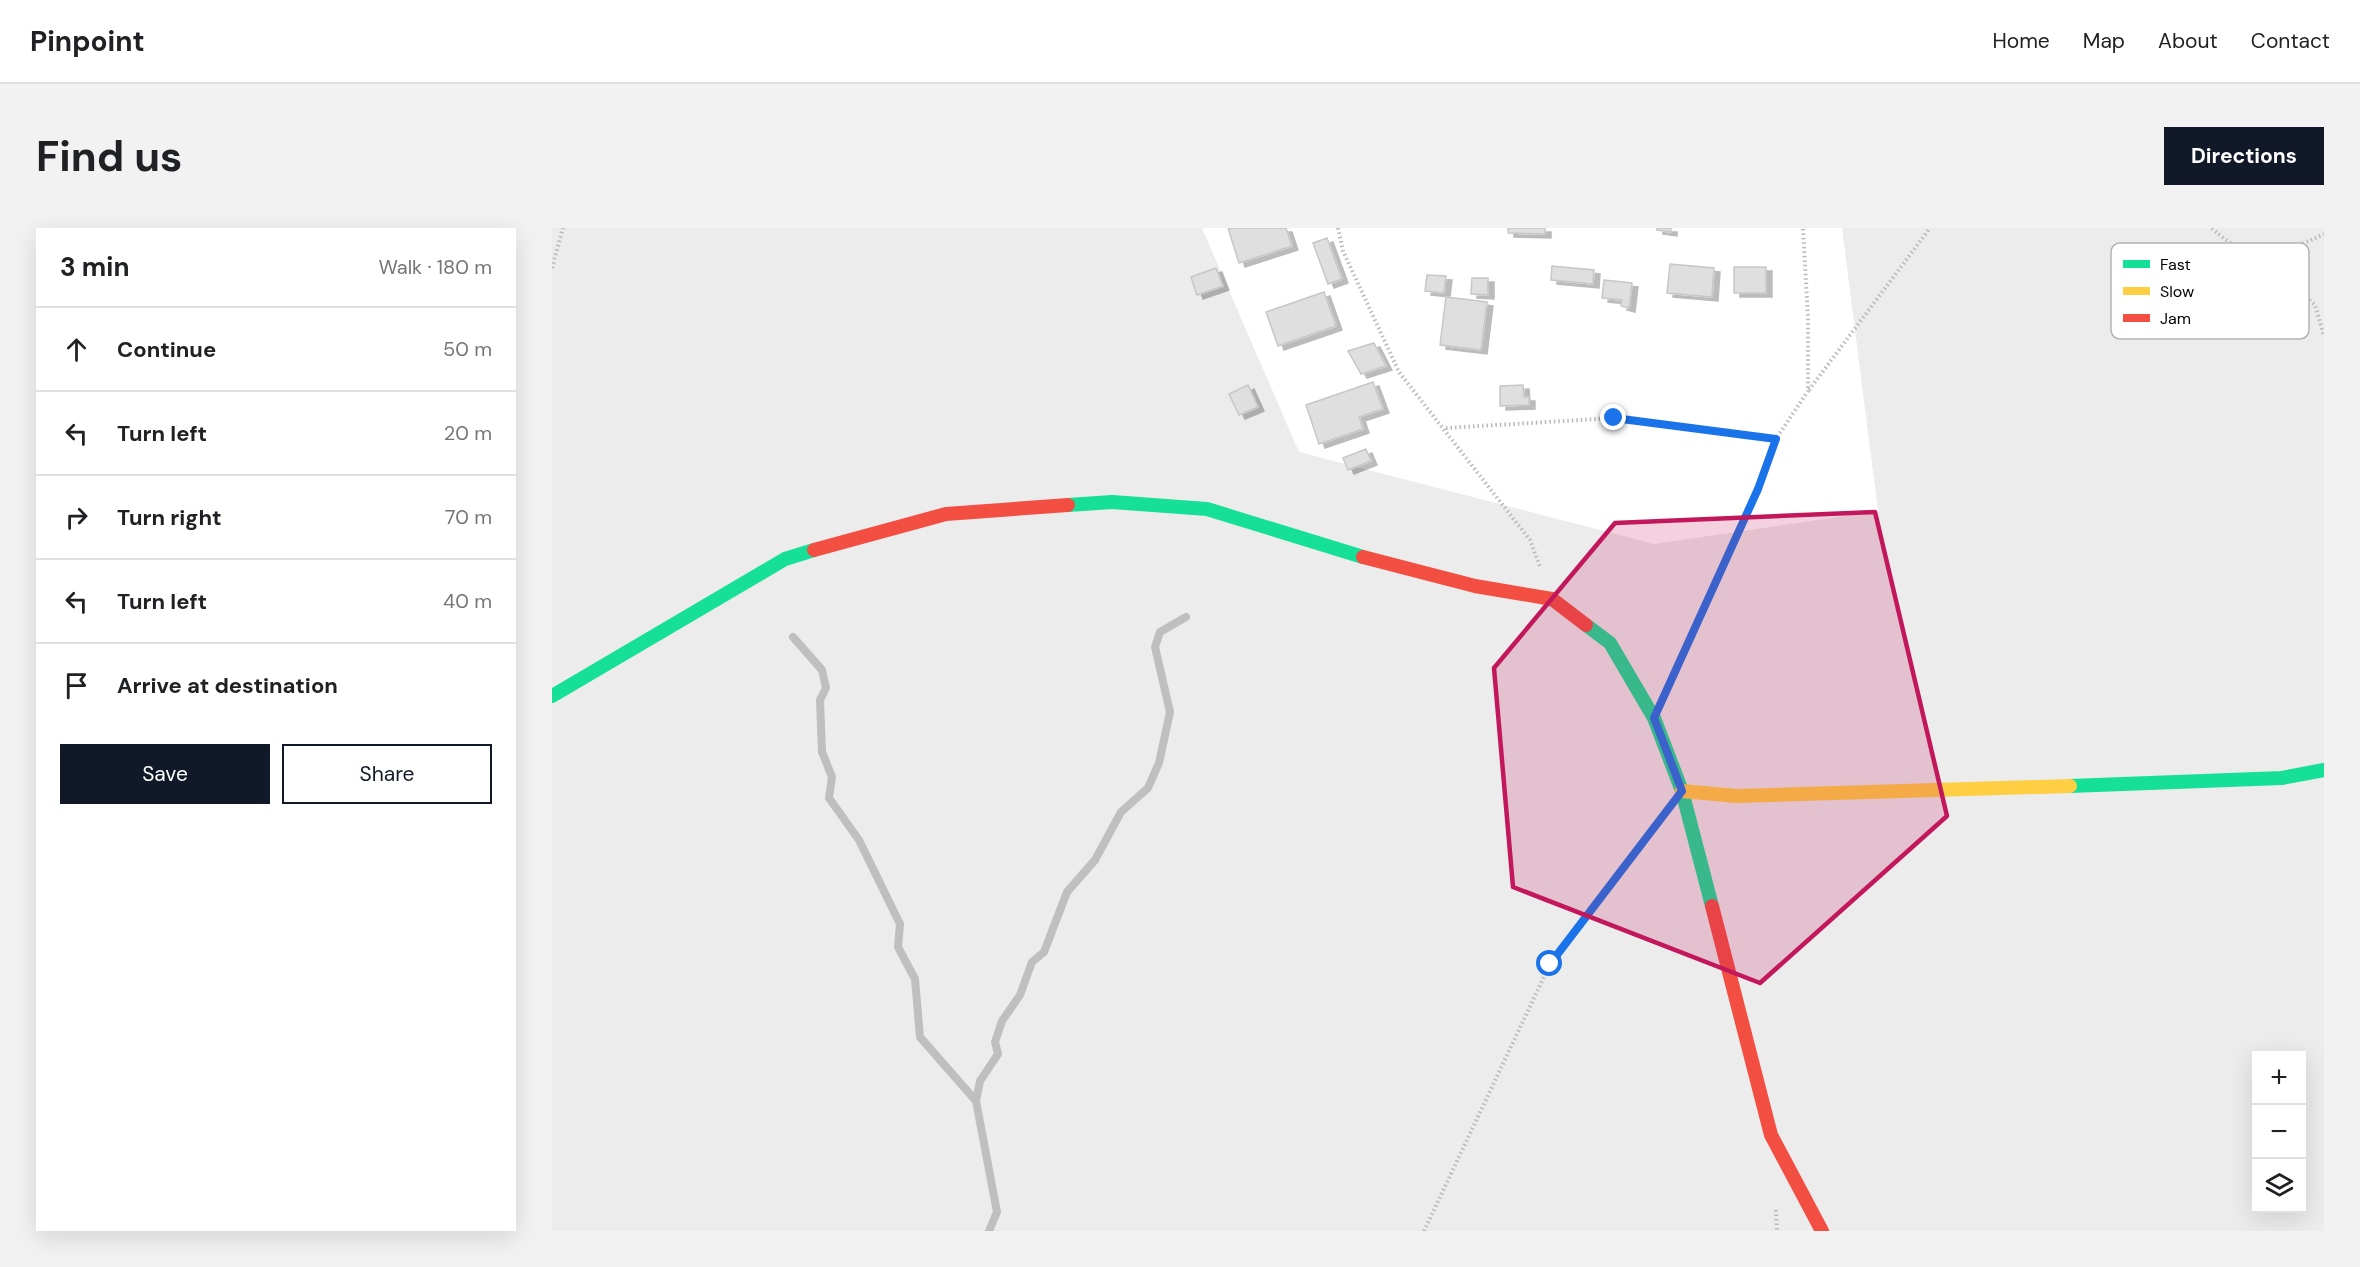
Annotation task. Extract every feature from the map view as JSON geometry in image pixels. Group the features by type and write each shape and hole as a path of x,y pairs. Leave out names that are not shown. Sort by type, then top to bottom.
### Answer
{"street":[{"path":"552,696 785,559 870,533 946,514 1112,502 1207,509 1384,563 1474,586 1552,599 1610,643 1654,718 1682,791 1771,1134 1822,1231"},
{"path":"1682,791 1736,796 2183,783 2282,778 2324,770"}],"path":[{"path":"552,268 564,228"},
{"path":"1338,228 1343,251 1399,372 1445,428 1530,540 1552,599"},
{"path":"1803,228 1808,318 1808,391"},
{"path":"1669,685 1758,489 1776,439 1808,391 1930,228"},
{"path":"2212,228 2227,243"},
{"path":"2305,243 2324,234"},
{"path":"2309,300 2315,305 2324,336"},
{"path":"1445,428 1614,418 1776,439"},
{"path":"1424,1231 1550,964 1682,791"}],"highlighted area":[{"path":"1875,512 1947,816 1760,983 1513,887 1494,668 1615,523"}],"shaded area":[{"path":"552,228 1202,228 1299,452 1654,544 1878,511 1842,228 2324,228 2324,1231 552,1231"}],"building":[{"path":"1228,228 1286,228 1292,246 1239,263"},
{"path":"1508,228 1545,228 1545,234 1508,233"},
{"path":"1657,228 1671,228 1671,232 1657,230"},
{"path":"1327,238 1342,279 1328,284 1313,243"},
{"path":"1670,264 1714,268 1712,297 1667,293"},
{"path":"1552,266 1594,270 1593,284 1551,280"},
{"path":"1734,267 1766,267 1766,293 1734,293"},
{"path":"1216,268 1223,286 1197,295 1191,277"},
{"path":"1427,275 1446,276 1444,293 1425,291"},
{"path":"1472,278 1488,278 1488,295 1471,294"},
{"path":"1604,280 1632,283 1629,308 1621,306 1622,300 1602,298"},
{"path":"1324,292 1336,326 1278,346 1266,312"},
{"path":"1446,297 1487,302 1481,350 1440,345"},
{"path":"1374,343 1386,366 1361,374 1348,351"},
{"path":"1373,382 1383,409 1359,417 1363,429 1319,444 1306,405"},
{"path":"1248,385 1258,407 1239,415 1229,394"},
{"path":"1523,385 1524,397 1529,397 1529,405 1500,406 1500,386"},
{"path":"1366,449 1371,461 1348,470 1343,458"}],"waterway":[{"path":"976,1101 980,1081 998,1054 995,1042 1002,1021 1020,995 1032,962 1044,952 1067,892 1095,860 1121,812 1148,788 1159,763 1170,712 1155,647 1160,632 1186,617"},
{"path":"793,637 822,670 826,688 820,700 822,752 832,777 829,798 859,840 900,924 898,947 915,979 920,1037 976,1101 997,1212 989,1231"}],"traffic: fast":[{"path":"1068,505 1112,502 1207,509 1363,557"},
{"path":"552,696 785,559 814,550"},
{"path":"1586,625 1610,643 1654,718 1682,791 1712,906"},
{"path":"2070,786 2282,778 2324,770"}],"traffic: slow":[{"path":"1682,791 1736,796 2070,786"}],"traffic: jam":[{"path":"814,550 946,514 1068,505"},
{"path":"1363,557 1475,586 1552,599 1586,625"},
{"path":"1712,906 1771,1135 1822,1231"}],"route":[{"path":"1550,964 1682,791 1654,718 1758,489 1776,439 1614,418"}]}
